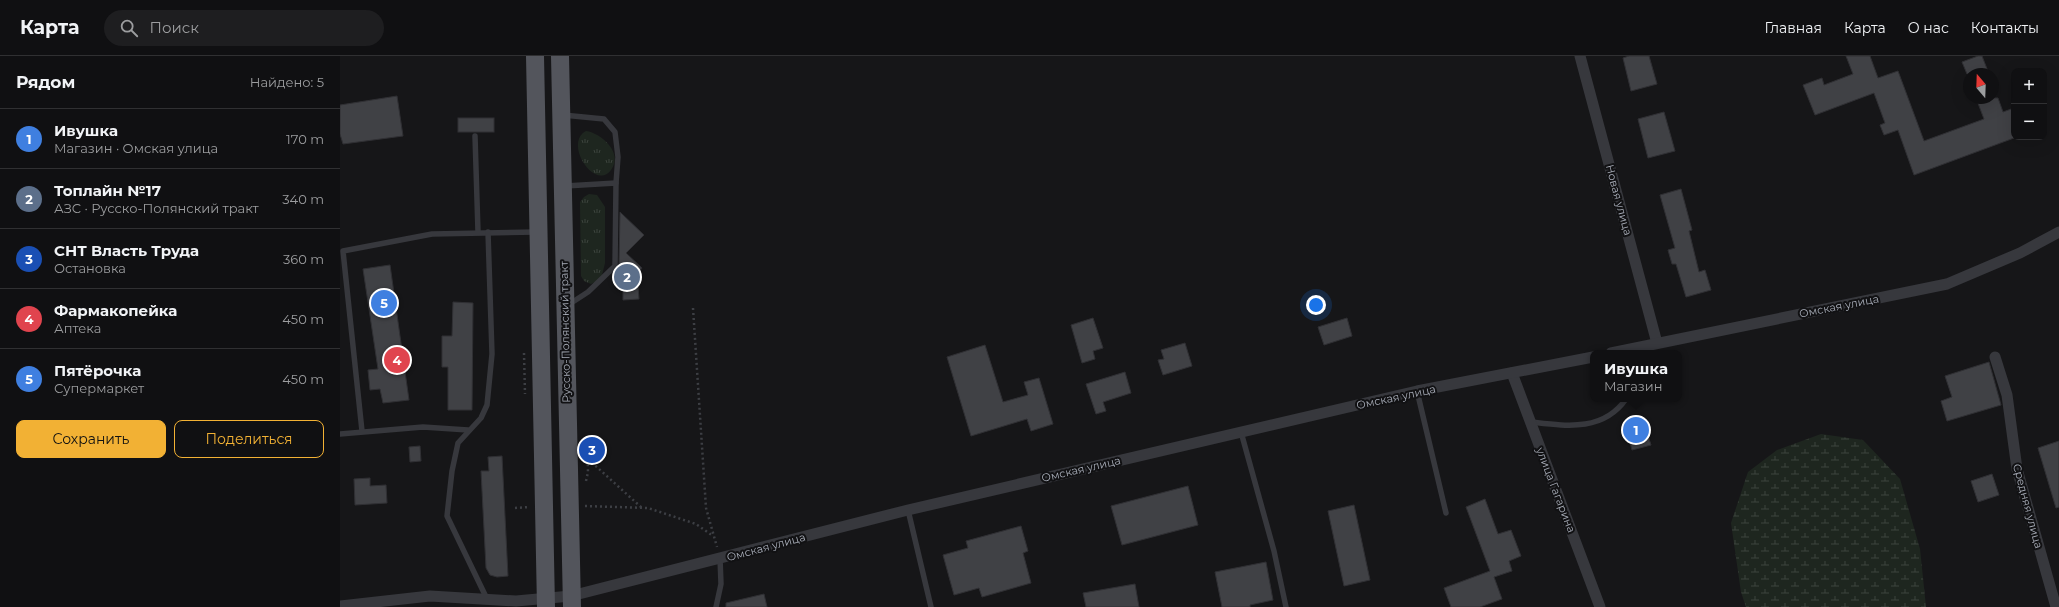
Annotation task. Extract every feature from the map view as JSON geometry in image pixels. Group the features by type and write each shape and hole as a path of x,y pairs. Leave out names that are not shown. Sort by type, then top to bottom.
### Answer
{"main road":[{"path":"534,56 546,603"},
{"name":"Русско-Полянский тракт","path":"560,56 572,602"}],"street":[{"name":"Новая улица","path":"1580,56 1657,343"},
{"name":"Омская улица","path":"1631,350 1657,343 1947,284 2020,253 2059,232"},
{"name":"Средняя улица","path":"1995,357 2007,395 2017,469 2056,607"},
{"name":"Омская улица","path":"345,606 365,605 430,596 546,603 572,602 720,558 908,510 1417,391 1590,358"},
{"name":"улица Гагарина","path":"1512,373 1600,607"}],"lane":[{"path":"561,114 604,119 615,132 618,157 616,183 615,266 588,292 565,307"},
{"path":"475,136 478,232"},
{"path":"562,186 616,183"},
{"path":"487,599 448,516 452,471 458,443 468,430 481,418 487,406 492,354 488,232"},
{"path":"362,431 343,251 432,234 538,232"},
{"path":"1417,391 1446,514"},
{"path":"1530,422 1571,426 1595,422 1618,410 1624,402"},
{"path":"340,434 423,427 468,430"},
{"path":"1241,432 1274,551 1286,607"},
{"path":"908,510 931,607"},
{"path":"716,607 721,584 720,558"}],"path":[{"path":"693,308 706,508 720,558"},
{"path":"524,353 524,391"},
{"path":"587,436 588,472"},
{"path":"588,458 642,508"},
{"path":"581,506 642,508 696,524 715,537"},
{"path":"515,508 536,507"}],"green space":[{"path":"586,131 604,140 613,151 615,157 614,164 611,170 604,175 597,175 590,170 584,163 580,154 578,145 580,137"},
{"path":"589,194 597,195 605,207 605,263 602,275 597,281 591,284 584,281 581,276 580,202"},
{"path":"1821,434 1863,440 1900,479 1920,549 1926,607 1746,607 1741,592 1731,523 1748,472 1777,450"}],"building":[{"path":"1629,56 1649,56 1657,84 1631,91 1623,58"},
{"path":"1846,56 1870,56 1878,78 1898,71 1924,141 1984,119 1978,104 1999,104 1999,101 2003,112 2011,109 2011,139 1914,175 1898,130 1884,135 1880,125 1885,123 1874,93 1815,115 1803,85 1822,78 1824,85 1853,74"},
{"path":"1982,56 1987,68 1964,68 1962,62"},
{"path":"397,96 403,136 343,144 340,134 340,105"},
{"path":"1664,112 1675,151 1648,158 1638,119"},
{"path":"458,118 494,118 494,132 458,132"},
{"path":"1681,189 1692,230 1689,231 1699,272 1705,270 1711,290 1686,297 1676,264 1672,264 1668,250 1675,248 1660,195"},
{"path":"620,212 644,235 626,253 642,268 637,274 639,299 623,300 623,268 619,264"},
{"path":"390,265 409,400 383,403 380,389 370,390 368,370 378,369 363,269"},
{"path":"453,302 473,303 472,410 448,410 448,367 442,367 442,336 452,336"},
{"path":"1093,318 1103,348 1093,351 1095,359 1082,363 1071,325"},
{"path":"1347,318 1352,336 1324,345 1318,327"},
{"path":"1185,343 1192,366 1163,375 1158,360 1164,359 1161,350"},
{"path":"985,345 1003,402 1028,395 1024,382 1039,378 1053,424 1031,431 1027,419 971,436 947,357"},
{"path":"1989,362 2001,405 1947,421 1941,401 1952,397 1945,376"},
{"path":"1125,372 1131,393 1103,402 1106,411 1096,414 1086,384"},
{"path":"1644,423 1651,445 1632,450 1626,428"},
{"path":"2059,441 2059,507 2056,508 2038,448"},
{"path":"420,446 421,461 410,462 409,447"},
{"path":"502,456 508,576 497,577 490,575 486,568 481,471 489,471 488,457"},
{"path":"1992,474 1999,495 1978,502 1971,481"},
{"path":"370,478 370,486 386,485 387,503 355,505 354,479"},
{"path":"1188,486 1198,525 1122,545 1111,506"},
{"path":"1485,499 1498,534 1511,530 1521,556 1509,561 1512,571 1494,577 1502,599 1480,607 1451,607 1444,588 1490,571 1466,507"},
{"path":"1354,505 1370,580 1344,586 1328,511"},
{"path":"1021,526 1028,551 1023,553 1031,583 982,597 979,588 954,595 943,555 968,548 966,541"},
{"path":"1266,562 1273,600 1250,605 1250,607 1222,607 1215,572"},
{"path":"1135,584 1139,607 1086,607 1083,593"},
{"path":"764,594 767,607 726,607 726,603"}],"place":[{"name":"Топлайн №17","path":"627,277"},
{"name":"Пятёрочка","path":"384,303"},
{"name":"Фармакопейка","path":"397,360"},
{"name":"Ивушка","path":"1636,430"},
{"name":"СНТ Власть Труда","path":"592,450"}]}
